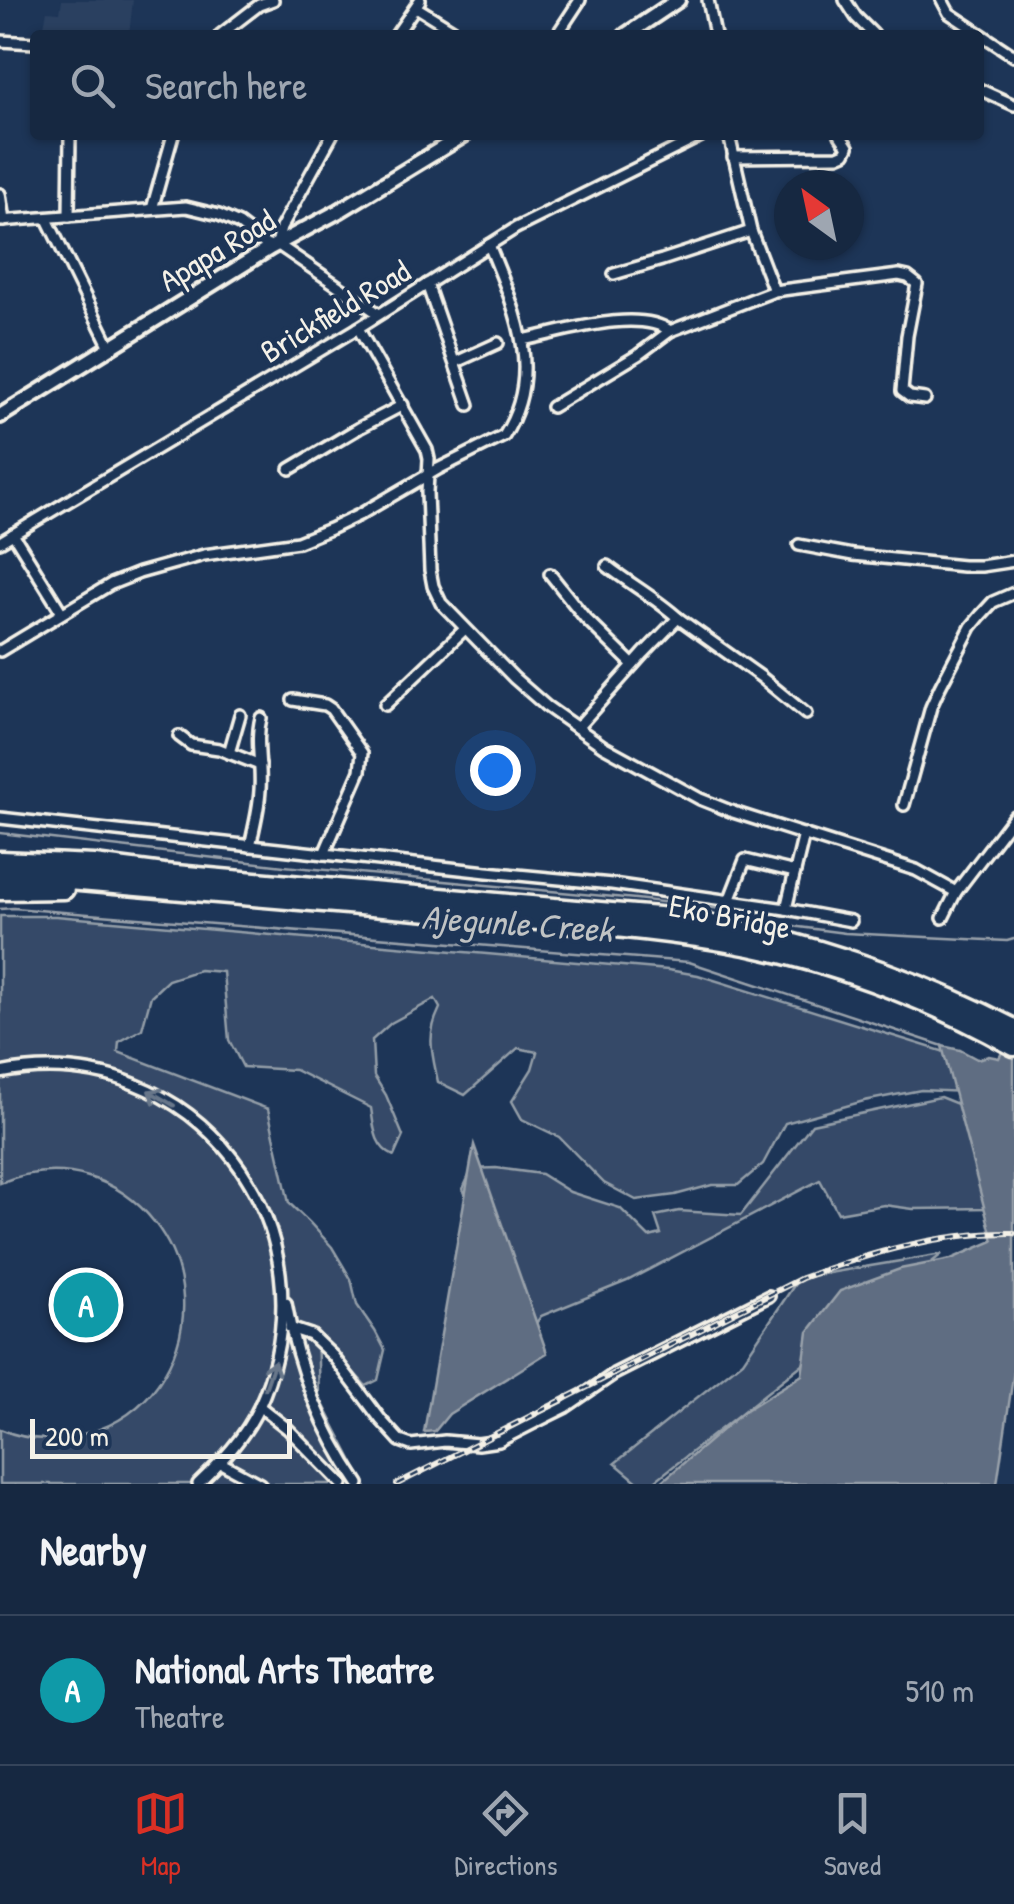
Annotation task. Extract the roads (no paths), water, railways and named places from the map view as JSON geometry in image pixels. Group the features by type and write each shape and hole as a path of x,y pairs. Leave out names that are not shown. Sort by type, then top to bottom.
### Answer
{"highway":[{"path":"0,850 94,865"},
{"name":"Eko Bridge","path":"0,861 94,865 617,912 737,928 910,981 1014,1029"},
{"name":"Eko Bridge","path":"0,874 623,928 727,942 880,984 1014,1046"},
{"path":"0,890 120,886"}],"street":[{"path":"227,30 257,2 272,0"},
{"path":"560,30 580,0"},
{"path":"633,30 678,0"},
{"path":"708,0 714,30"},
{"path":"845,0 869,30"},
{"path":"942,0 949,13 975,30"},
{"path":"400,30 418,4 454,30"},
{"path":"984,36 1014,56"},
{"path":"0,41 30,44"},
{"path":"984,90 1014,105"},
{"path":"70,140 70,216"},
{"path":"152,208 172,140"},
{"path":"273,246 329,140"},
{"name":"Apapa Road","path":"0,416 273,246 456,140"},
{"name":"Brickfield Road","path":"0,542 358,328 516,228 692,140"},
{"path":"730,140 751,230 774,291"},
{"path":"733,156 838,156 848,148 843,140"},
{"path":"0,194 2,221 152,208 204,210 239,224 379,314"},
{"path":"48,219 110,347"},
{"path":"614,274 751,230"},
{"path":"0,651 111,584 139,573 204,555 298,542 330,530 506,434 526,381 522,340 489,245"},
{"path":"552,407 670,331 774,291 899,276 916,282 902,391 910,398 926,400"},
{"path":"428,284 469,406"},
{"path":"522,340 633,320 659,323 670,331"},
{"path":"358,328 430,459 430,570 441,603 546,706 602,746 700,799 916,870 956,892"},
{"path":"456,362 498,343"},
{"path":"290,469 403,405"},
{"path":"13,534 62,613"},
{"path":"799,545 853,556 964,566 1014,561"},
{"path":"606,566 658,600 806,714"},
{"path":"550,574 585,618 633,665"},
{"path":"904,805 931,707 971,627 993,602 1014,593"},
{"path":"576,728 678,618"},
{"path":"385,704 465,629"},
{"path":"293,700 325,705 332,710 362,753 360,771 324,854"},
{"path":"229,753 240,715"},
{"path":"250,846 260,790 261,718"},
{"path":"180,736 191,745 219,749 260,765"},
{"path":"943,918 956,892 1014,816"},
{"path":"0,818 612,884 851,921"},
{"path":"786,909 804,834"},
{"path":"730,901 745,860 795,872"},
{"path":"0,1073 24,1068 69,1068 142,1087 193,1117 232,1156 260,1199 275,1242 290,1328 308,1387 359,1484"},
{"path":"198,1484 220,1463 260,1406 279,1348 283,1286"},
{"path":"290,1328 311,1334 333,1356 400,1441 411,1445 444,1441 478,1444 500,1441 566,1407 614,1374 769,1296"},
{"path":"260,1406 342,1484"},
{"path":"220,1463 260,1484"}],"waterway":[{"path":"0,833 284,866 722,909 845,933 1014,939"},
{"name":"Ajegunle Creek","path":"0,909 689,962 943,1046"}],"railway":[{"path":"397,1484 802,1278 906,1246 959,1236 1014,1233"}],"place":[{"name":"National Arts Theatre","path":"86,1305"}]}
